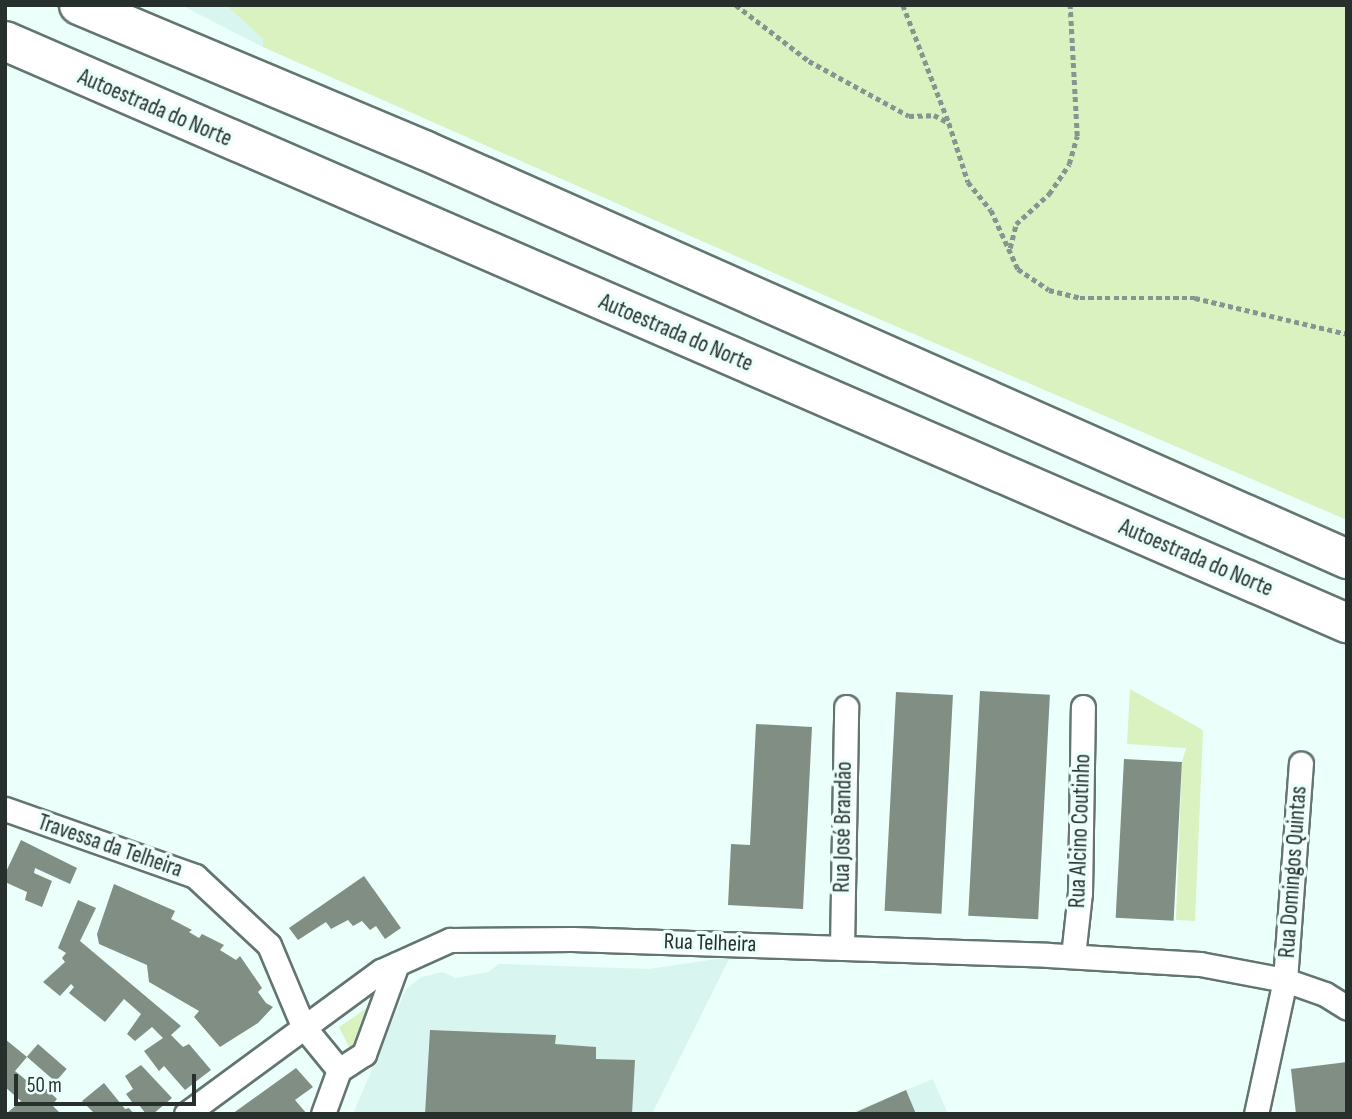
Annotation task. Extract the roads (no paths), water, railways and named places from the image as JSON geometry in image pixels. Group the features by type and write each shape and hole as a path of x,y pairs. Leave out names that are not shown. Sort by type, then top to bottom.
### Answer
{"highway":[{"path":"79,5 424,150 1347,559"},
{"path":"126,5 424,150"},
{"name":"Autoestrada do Norte","path":"5,41 1347,623"},
{"path":"5,54 72,72"}],"street":[{"name":"Rua Alcino Coutinho","path":"1073,956 1080,893 1083,706"},
{"name":"Rua José Brandão","path":"842,948 846,707"},
{"name":"Rua Domingos Quintas","path":"1256,1114 1285,981 1301,764"},
{"name":"Travessa da Telheira","path":"5,808 195,876 269,945 303,1026 339,1070"},
{"name":"Rua Telheira","path":"186,1114 381,971 450,940 572,939 1073,956 1200,964 1285,981 1325,993 1347,1008"},
{"path":"323,1114 339,1070 364,1054 397,964"}]}
